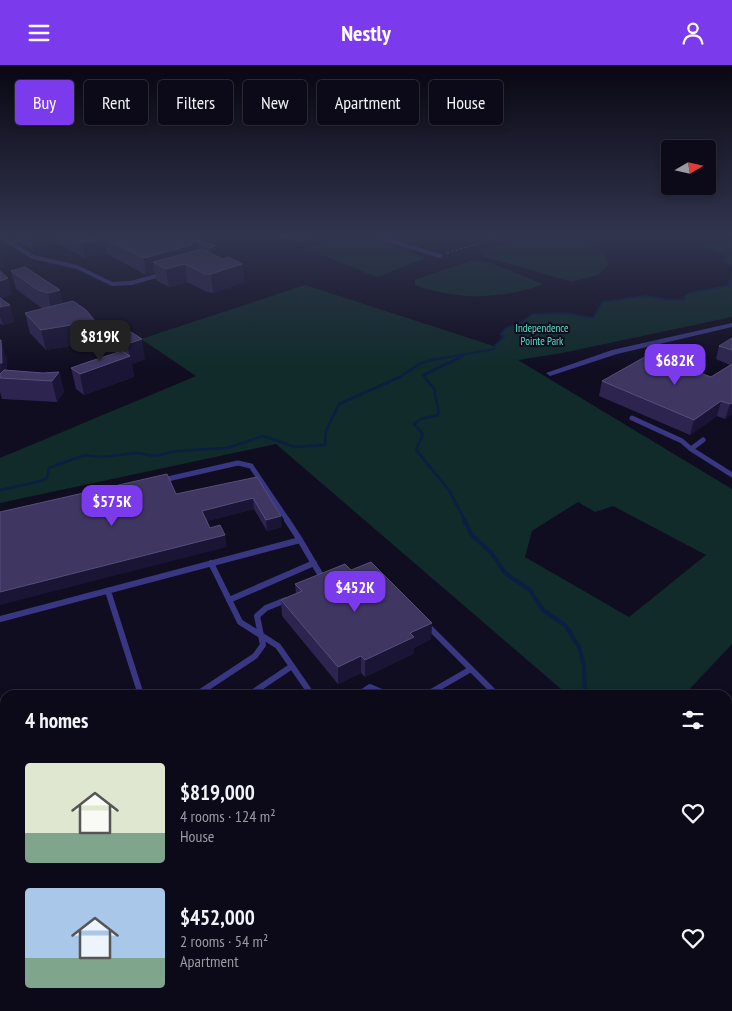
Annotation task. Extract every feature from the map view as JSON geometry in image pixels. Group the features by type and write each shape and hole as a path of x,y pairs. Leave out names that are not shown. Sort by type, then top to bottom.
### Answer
{"street":[{"path":"550,373 615,352 732,325"}],"lane":[{"path":"104,280 112,284 141,280"},
{"path":"632,418 682,441 691,449 732,475"},
{"path":"691,449 703,440"},
{"path":"152,483 238,463 250,466 300,540 326,583"},
{"path":"0,619 300,540"},
{"path":"211,563 240,622 278,646 292,665 306,690"},
{"path":"229,601 314,563"},
{"path":"317,586 334,579"},
{"path":"108,591 139,690"},
{"path":"204,690 255,656 262,645 257,616 266,609 292,597"},
{"path":"424,622 489,690"},
{"path":"256,690 292,665"},
{"path":"435,690 471,669"}],"green space":[{"path":"415,280 533,280 543,284 512,293 479,296 447,293 415,285"},
{"name":"Independence Pointe Park","path":"730,280 732,280 732,317 562,353 518,360 732,489 732,644 689,690 562,690 276,444 0,503 0,458 196,376 141,339 305,285 494,346 504,337 501,334 506,328 519,324 533,314 566,313 593,318 603,302 646,296 668,300 684,300 685,296 690,293 728,286","holes":["578,502 595,512 613,506 706,555 629,617 525,557 532,531"]}],"building":[{"path":"24,280 45,280 60,290 48,293 38,290"},
{"path":"0,298 10,305 0,307"},
{"path":"73,301 86,310 95,321 41,330 25,313"},
{"path":"115,322 142,339 127,344 102,326"},
{"path":"732,338 732,350 719,346"},
{"path":"1,340 2,363 0,363"},
{"path":"122,351 130,356 80,374 71,368 88,362"},
{"path":"650,354 711,377 732,364 732,403 721,401 694,420 602,381"},
{"path":"4,370 43,373 59,372 52,381 0,378 0,374"},
{"path":"167,474 176,494 257,477 281,516 266,520 253,498 202,511 210,528 220,525 225,535 0,592 0,512"},
{"path":"371,562 432,623 410,633 414,637 365,660 361,656 338,667 281,600 302,591 295,584 345,564 351,570"}],"waterway":[{"path":"435,359 495,349 494,346 504,337 501,334 506,328 519,324 533,314 566,313 593,318 603,302 646,296 667,300 684,300 685,296 690,293 728,286 730,280"},
{"path":"457,359 463,356"},
{"path":"0,490 41,481 47,478 49,468 85,455 99,457 137,453 155,456 177,451 227,448 263,436 295,447 325,445 326,431 339,404 400,377 421,363 435,359"},
{"path":"457,359 423,375 435,390 438,415 421,419 414,424 423,434 416,450 449,490 465,521"},
{"path":"464,520 472,535 493,555 505,573 530,590 543,610 566,626 579,647 584,666 585,690"}]}
